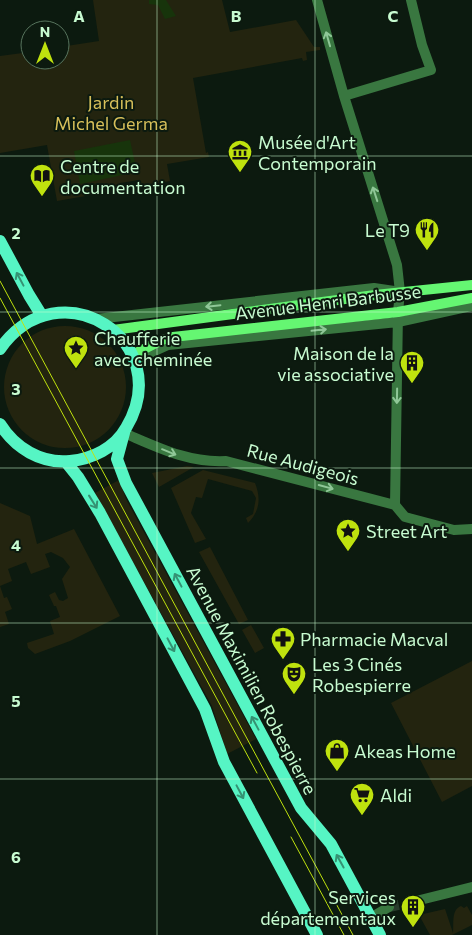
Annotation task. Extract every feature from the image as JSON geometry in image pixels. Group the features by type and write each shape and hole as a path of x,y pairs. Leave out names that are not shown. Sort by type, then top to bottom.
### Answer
{"main road":[{"path":"0,241 42,316"},
{"name":"Avenue Henri Barbusse","path":"113,330 400,292 472,285"},
{"name":"Avenue Henri Barbusse","path":"398,317 472,298"},
{"path":"0,348 17,329 42,316 60,312 79,314 96,319 113,330 124,341 134,359 139,381 138,399 133,417 124,433 110,446 94,455 66,462 43,458 22,448 2,429"},
{"name":"Avenue Maximilien Robespierre","path":"124,433 117,459 126,483 296,800 330,844 380,935"},
{"path":"66,462 78,477 100,513 206,709 224,762 317,935"}],"street":[{"path":"317,0 344,96 397,265 400,292 395,505"},
{"path":"344,96 431,70 422,45 411,0"},
{"name":"Avenue Henri Barbusse","path":"96,319 374,288 400,292"},
{"name":"Avenue Henri Barbusse","path":"134,359 168,345 472,306"},
{"name":"Rue Audigeois","path":"124,433 176,455 204,461 226,461 395,505 406,517 454,530 472,529"},
{"path":"412,902 472,887"},
{"path":"377,914 389,907"}],"green space":[{"name":"Jardin Michel Germa","path":"93,0 222,0 230,32 296,20 314,47 320,47 320,50 306,52 307,60 303,61 302,58 193,78 206,153 208,152 209,157 167,164 170,181 140,187 139,180 120,183 120,190 57,201 47,145 0,153 0,56 20,53 20,70 70,70 70,45 99,41"},
{"path":"65,326 88,330 108,344 122,364 126,387 122,410 108,430 88,444 65,448 42,444 22,430 8,410 4,387 8,364 22,344 42,330"},
{"path":"187,466 194,467 159,487 152,473"},
{"path":"203,470 255,483 259,499 255,514 248,523 246,518 253,514 256,498 252,491 208,479 202,498 196,497 191,513 206,539 195,543 171,488"},
{"path":"119,480 126,499 256,739 227,754 212,706 95,493"},
{"path":"0,503 30,516 37,544 74,529 120,616 70,641 35,654 28,648 27,643 54,634 50,621 60,617 49,595 55,592 59,600 63,601 68,598 62,579 70,567 63,558 51,552 45,554 50,567 31,574 26,562 8,569 12,581 0,586"},
{"path":"210,547 248,620 239,624 199,552"},
{"path":"0,586 4,598 7,597 12,609 5,612 9,624 0,627"},
{"path":"251,625 264,648 255,653 242,630"},
{"path":"472,661 472,786 442,802 391,703"},
{"path":"461,906 464,908 467,906 472,915 472,925 452,935 430,935 419,915 445,909 453,933 454,914"}],"shaded area":[{"path":"149,0 166,0 176,16 165,19 158,5 149,4"},
{"path":"130,140 137,172 80,184 74,151"}],"tunnel":[{"path":"389,907 412,902"}],"tram line":[{"path":"0,281 353,935"},
{"path":"0,298 257,773"},
{"path":"291,837 344,935"}],"place":[{"name":"Musée d'Art Contemporain","path":"240,173"},
{"name":"Centre de documentation","path":"42,197"},
{"name":"Le T9","path":"427,251"},
{"name":"Chaufferie avec cheminée","path":"76,369"},
{"name":"Maison de la vie associative","path":"412,384"},
{"name":"Street Art","path":"348,552"},
{"name":"Pharmacie Macval","path":"283,660"},
{"name":"Les 3 Cinés Robespierre","path":"294,695"},
{"name":"Akeas Home","path":"337,772"},
{"name":"Aldi","path":"362,816"},
{"name":"Services départementaux","path":"413,928"}]}
